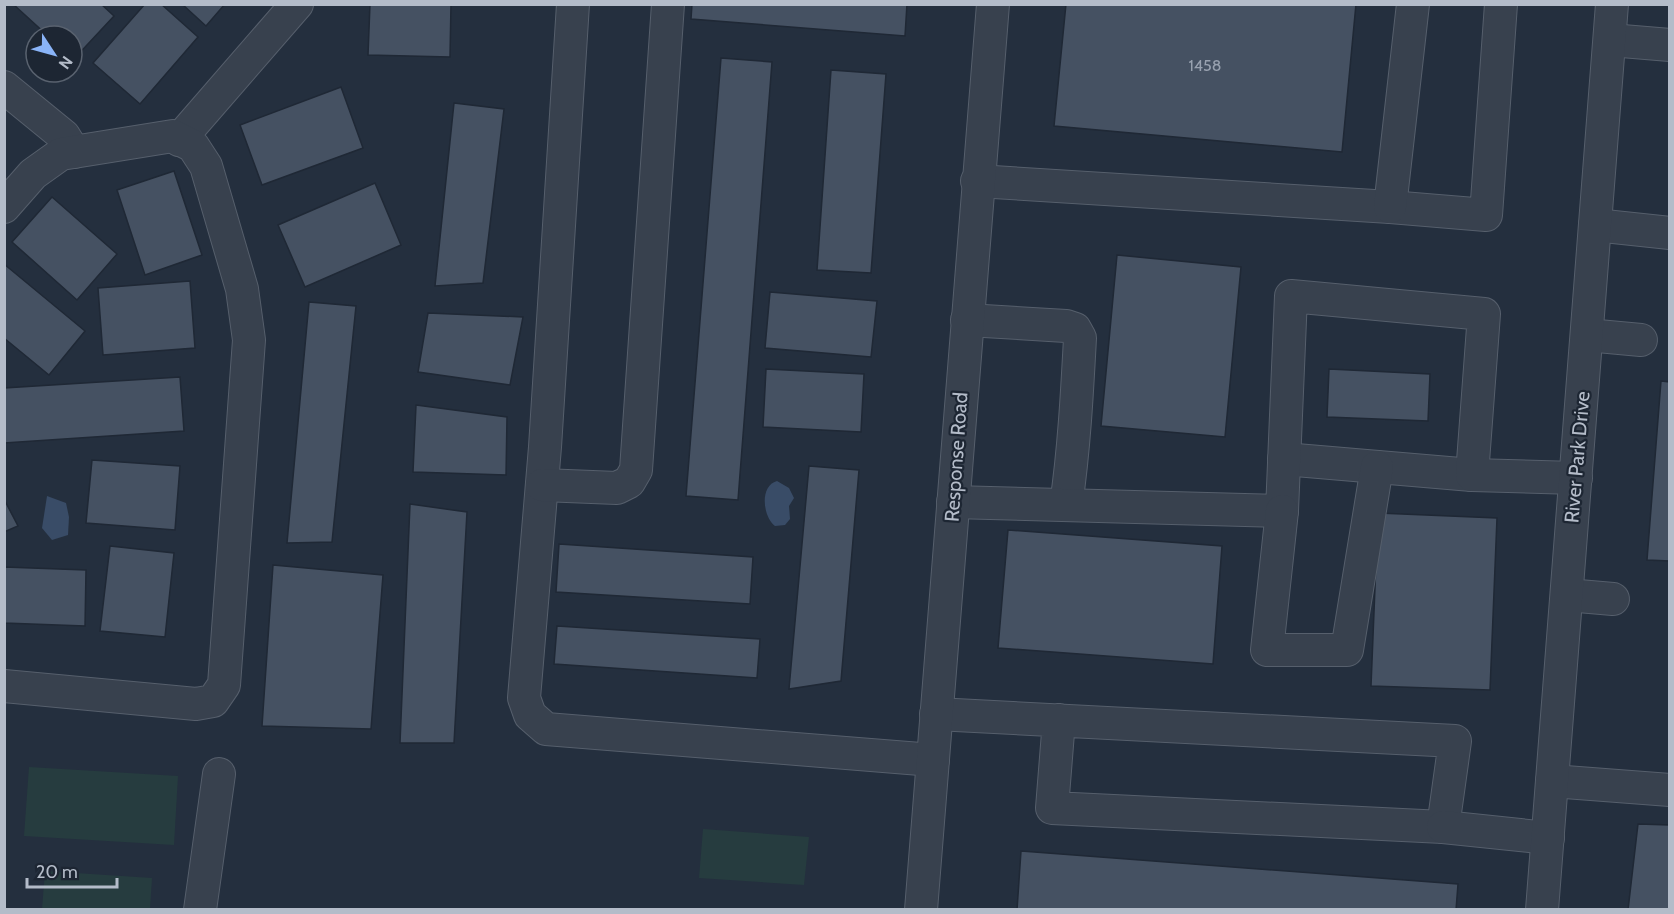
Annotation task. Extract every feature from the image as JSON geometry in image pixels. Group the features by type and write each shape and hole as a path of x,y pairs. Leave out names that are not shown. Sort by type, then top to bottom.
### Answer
{"street":[{"path":"179,140 297,4"},
{"path":"573,4 542,485 524,698 530,715 546,729 933,760"},
{"path":"542,485 617,488 629,482 636,470 668,4"},
{"name":"Response Road","path":"921,909 977,181 993,4"},
{"path":"1390,207 1413,4"},
{"path":"977,181 1486,215 1501,4"},
{"name":"River Park Drive","path":"1542,909 1612,4"},
{"path":"1610,40 1670,45"},
{"path":"4,87 64,136 74,152"},
{"path":"4,207 33,174 61,154 172,136 193,146 206,166 242,290 249,340 224,685 213,700 196,704 4,686"},
{"path":"1595,225 1670,233"},
{"path":"1377,467 1347,651 1267,650 1282,512 1291,296 1484,314 1472,475"},
{"path":"967,320 1066,326 1076,329 1080,338 1077,405 1066,505"},
{"path":"1587,335 1641,340"},
{"path":"1284,459 1472,475 1576,478"},
{"path":"953,502 1282,512"},
{"path":"1566,595 1613,599"},
{"path":"936,714 1455,741 1443,827"},
{"path":"1059,720 1052,808 1443,827 1548,838"},
{"path":"200,909 219,774"},
{"path":"1552,781 1670,790"}],"green space":[{"path":"29,767 178,776 174,845 24,836"},
{"path":"703,829 809,837 804,885 699,878"},
{"path":"45,871 152,878 150,909 42,909"}],"water":[{"path":"777,481 789,488 794,498 789,506 790,519 785,525 775,526 768,516 765,495 771,484"},
{"path":"47,496 66,503 69,517 68,535 52,540 42,528"}],"building":[{"path":"13,4 101,4 114,16 84,48 84,24 35,24"},
{"path":"145,4 161,4 198,37 140,104 93,63"},
{"path":"182,4 225,4 206,26"},
{"path":"370,4 451,4 450,57 368,55"},
{"path":"692,4 907,4 905,36 691,19"},
{"path":"1066,4 1356,4 1342,152 1054,126"},
{"path":"721,58 772,62 738,500 686,496"},
{"path":"831,70 886,74 871,273 817,270"},
{"path":"341,87 363,148 262,185 240,125"},
{"path":"454,103 504,109 483,283 435,286"},
{"path":"174,171 202,255 145,275 117,190"},
{"path":"375,183 401,245 305,287 278,225"},
{"path":"52,197 117,254 77,300 12,242"},
{"path":"1117,255 1241,267 1225,437 1101,426"},
{"path":"4,264 85,331 49,375 4,338"},
{"path":"190,281 195,348 103,355 98,288"},
{"path":"770,292 877,301 871,357 765,348"},
{"path":"309,302 356,306 332,542 287,543"},
{"path":"428,313 523,317 510,385 418,372"},
{"path":"766,369 864,374 861,432 763,427"},
{"path":"1329,369 1430,374 1428,421 1327,417"},
{"path":"180,377 184,431 4,443 4,388"},
{"path":"1661,381 1670,382 1670,561 1647,560"},
{"path":"416,405 507,417 506,475 413,472"},
{"path":"92,460 180,466 175,530 86,523"},
{"path":"809,466 859,470 841,681 789,689"},
{"path":"4,499 18,526 4,532"},
{"path":"410,504 467,512 454,743 400,743"},
{"path":"1378,513 1497,518 1490,690 1371,686"},
{"path":"1008,530 1222,546 1213,664 998,648"},
{"path":"559,544 753,557 750,604 556,592"},
{"path":"110,546 174,553 165,637 100,631"},
{"path":"273,565 383,575 371,729 262,726"},
{"path":"4,567 86,570 85,626 4,623"},
{"path":"557,626 760,639 757,678 554,664"},
{"path":"1638,824 1670,825 1670,910 1628,910"},
{"path":"1021,851 1458,884 1456,910 1017,910"}]}
